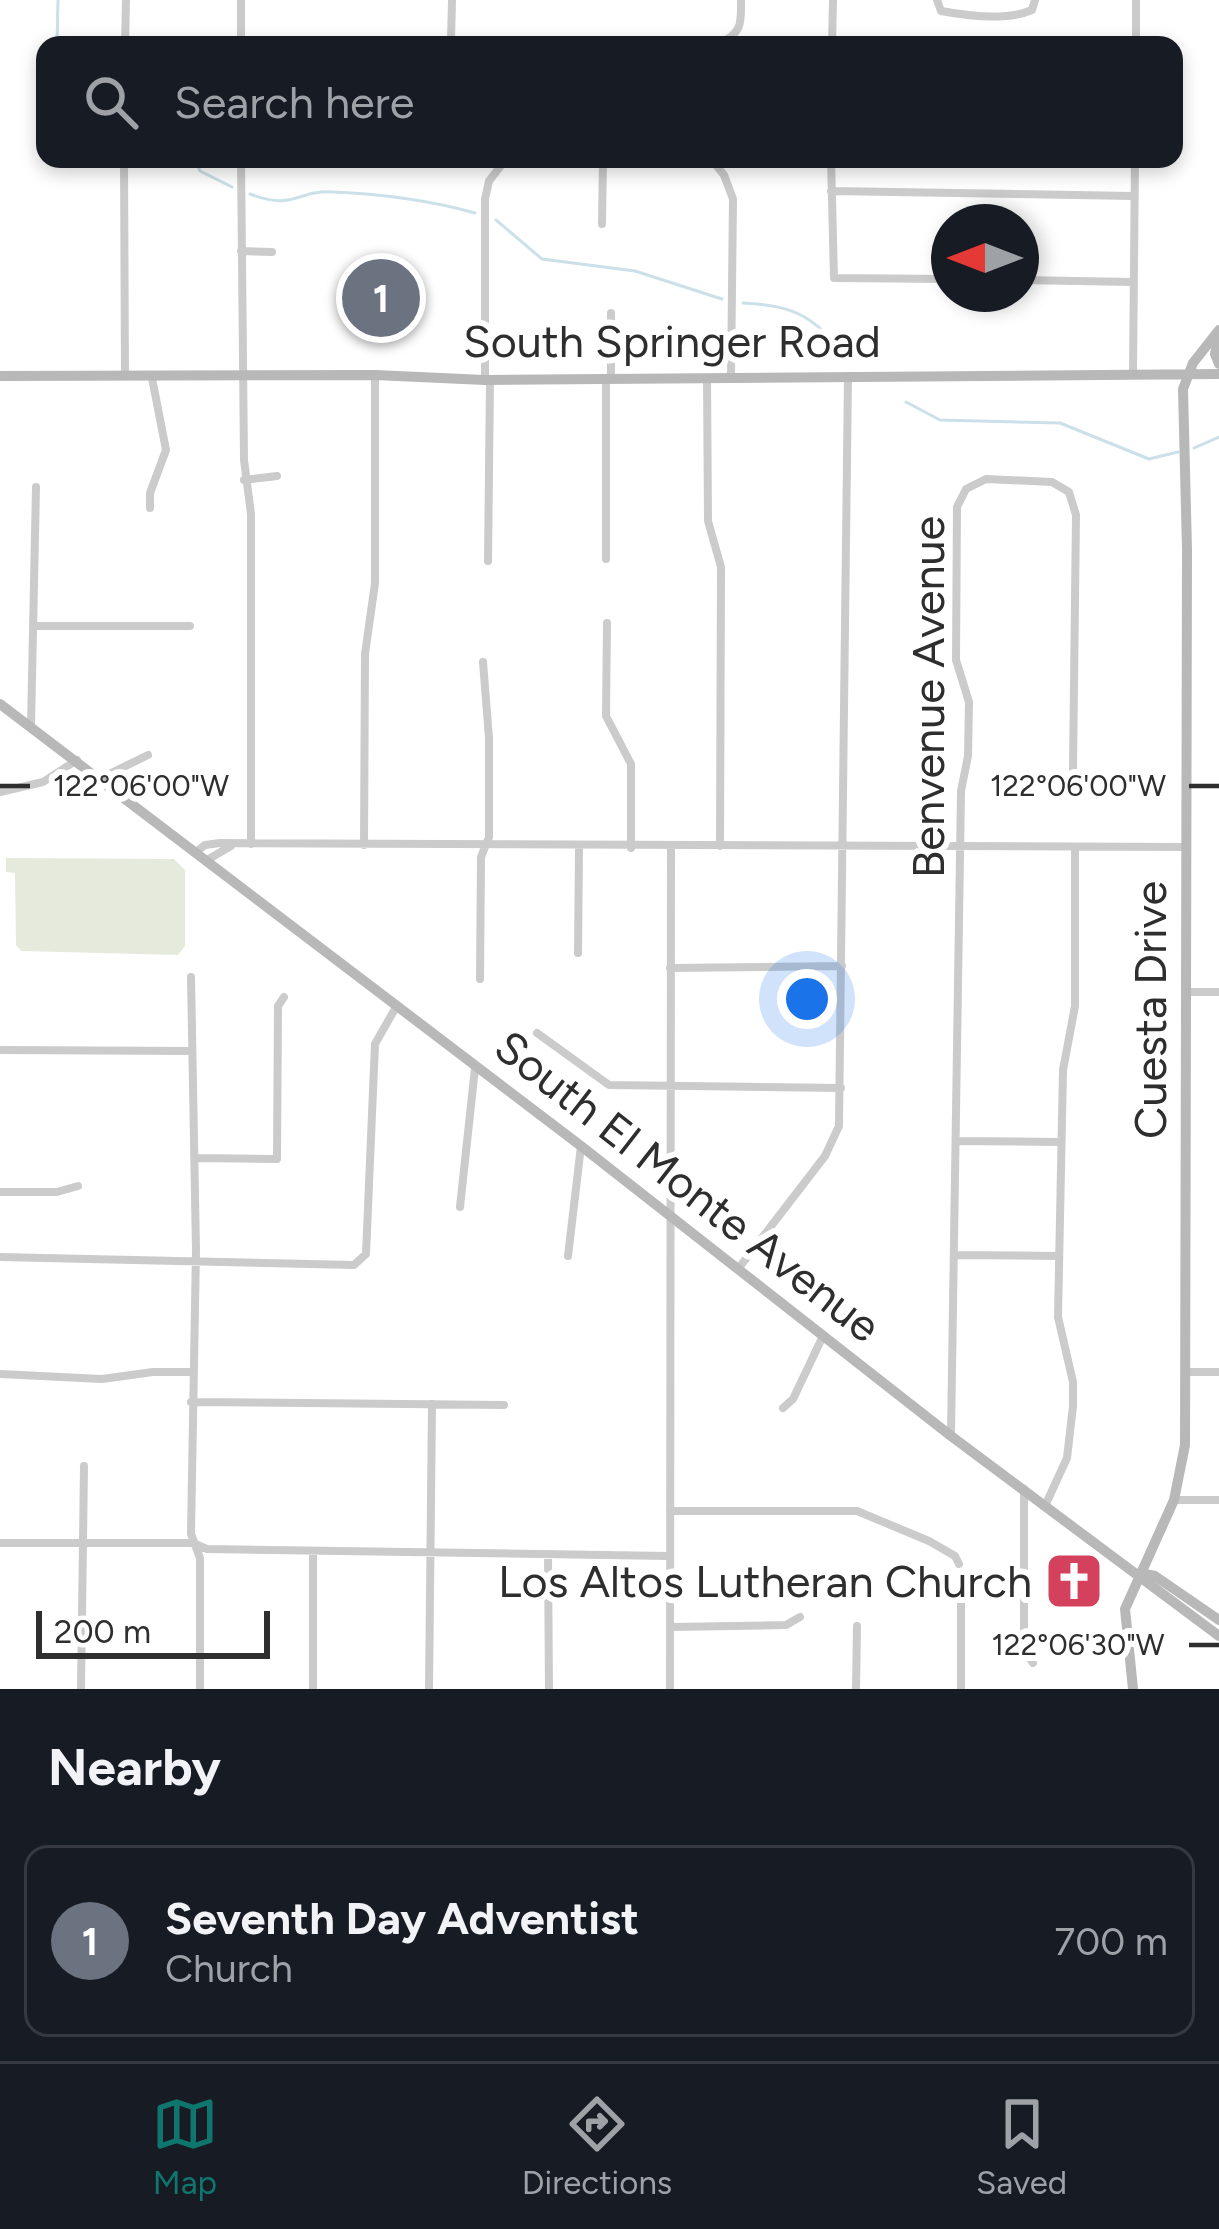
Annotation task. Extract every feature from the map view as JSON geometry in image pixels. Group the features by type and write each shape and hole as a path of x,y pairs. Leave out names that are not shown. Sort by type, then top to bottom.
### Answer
{"street":[{"path":"125,36 126,0"},
{"path":"241,0 241,36"},
{"path":"451,36 452,0"},
{"path":"736,36 741,0"},
{"path":"832,0 832,36"},
{"path":"937,0 938,8 947,12 997,15 1022,14 1032,10 1035,0"},
{"path":"1136,0 1136,36"},
{"path":"124,168 125,377"},
{"path":"241,168 244,480 251,514 251,844"},
{"path":"488,561 485,199 489,181 499,168"},
{"path":"602,224 603,168"},
{"path":"718,168 733,199 731,377"},
{"path":"831,168 834,278 931,279"},
{"path":"1133,374 1135,168"},
{"path":"831,191 1134,196"},
{"path":"241,251 272,251"},
{"path":"1039,280 1134,281"},
{"path":"606,559 611,314"},
{"path":"1219,334 1215,354 1219,364"},
{"path":"1188,374 1219,334"},
{"name":"Cuesta Drive","path":"1132,1689 1125,1609 1174,1500 1186,1445 1183,389 1188,374"},
{"name":"South Springer Road","path":"0,376 375,375 488,380 1219,374"},
{"path":"364,845 365,654 374,616 375,583 375,375"},
{"path":"738,1269 833,1142 838,1126 848,376"},
{"path":"707,377 708,521 721,567 720,846"},
{"path":"150,508 150,494 166,450 152,397 152,378"},
{"path":"244,480 277,476"},
{"name":"Benvenue Avenue","path":"951,1436 961,846 969,702 956,660 957,507 966,489 986,479 1052,482 1069,492 1076,514 1073,770"},
{"path":"31,727 36,487"},
{"path":"608,623 606,716 631,764 631,848"},
{"path":"35,626 190,626"},
{"path":"480,979 481,857 489,837 483,662"},
{"name":"South El Monte Avenue","path":"0,704 581,1146 951,1436 1219,1636"},
{"path":"101,778 148,755"},
{"path":"0,793 43,782 77,760"},
{"path":"201,856 205,844 1186,847"},
{"path":"578,847 578,953"},
{"path":"670,1689 671,847"},
{"path":"1046,1506 1067,1458 1073,1406 1073,1382 1058,1317 1058,1256 1064,1050 1075,1006 1075,847"},
{"path":"670,968 842,966"},
{"path":"191,977 196,1158 191,1402 193,1543 200,1558 200,1689"},
{"path":"1186,992 1219,992"},
{"path":"196,1158 277,1159 278,1006 284,997"},
{"path":"0,1257 354,1265 366,1254 375,1044 396,1007"},
{"path":"537,1034 609,1085 841,1088"},
{"path":"0,1050 192,1051"},
{"path":"460,1207 475,1068"},
{"path":"958,1141 1061,1142"},
{"path":"568,1256 581,1146"},
{"path":"0,1192 57,1192 78,1186"},
{"path":"957,1256 1058,1256"},
{"path":"783,1408 794,1399 823,1336"},
{"path":"0,1374 102,1379 192,1372"},
{"path":"1187,1372 1219,1372"},
{"path":"191,1402 504,1405"},
{"path":"429,1689 432,1404"},
{"path":"81,1689 84,1466"},
{"path":"1024,1489 1024,1650 1033,1663"},
{"path":"1174,1500 1219,1500"},
{"path":"670,1511 857,1511 929,1541 955,1556 959,1564"},
{"path":"0,1543 193,1543 207,1549 313,1552 670,1556"},
{"path":"313,1552 313,1689"},
{"path":"548,1555 549,1689"},
{"name":"South El Monte Avenue","path":"1139,1573 1155,1576 1219,1620"},
{"path":"961,1598 961,1689"},
{"path":"670,1627 786,1625 800,1617"},
{"path":"856,1689 857,1626"}],"shaded area":[{"path":"6,858 174,859 185,870 185,946 178,955 21,951 16,945 15,873 6,872"}],"waterway":[{"path":"57,36 58,0"},
{"path":"199,168 232,187"},
{"path":"250,194 276,201 321,192 369,194 475,213"},
{"path":"496,220 542,259 635,271 722,299"},
{"path":"743,303 804,316 849,360"},
{"path":"906,402 940,420 1060,423 1149,459 1178,452"},
{"path":"1194,448 1219,437"}],"place":[{"name":"Seventh Day Adventist","path":"381,298"},
{"name":"Los Altos Lutheran Church","path":"1074,1581"}]}
